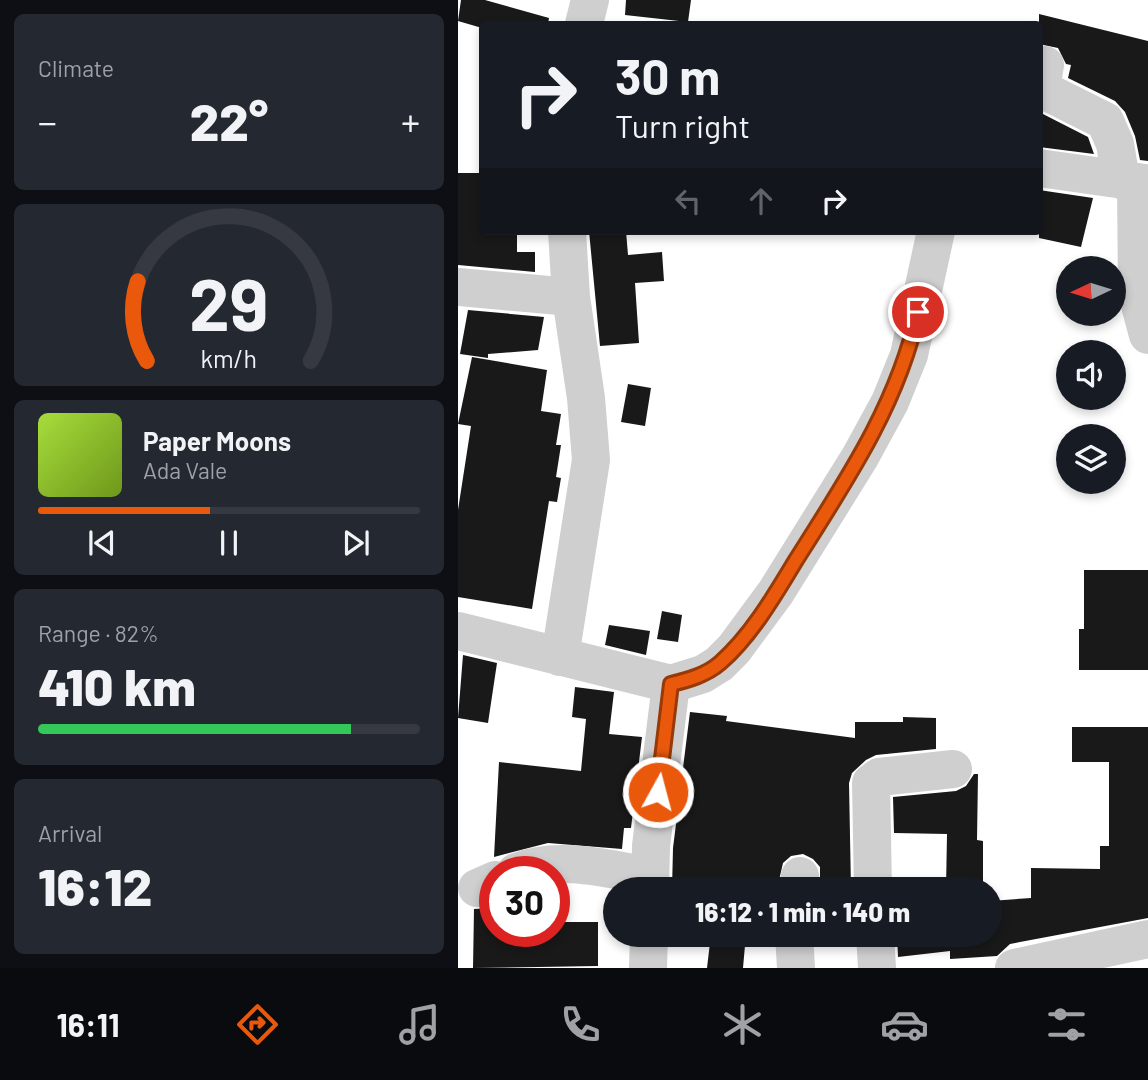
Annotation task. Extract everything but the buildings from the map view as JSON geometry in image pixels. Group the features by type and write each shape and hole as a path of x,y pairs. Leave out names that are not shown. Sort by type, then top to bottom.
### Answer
{"street":[{"path":"585,21 590,0"},
{"path":"1043,77 1045,65"},
{"path":"1043,86 1045,92 1104,121 1135,182 1137,294 1148,335"},
{"path":"1043,169 1135,182"},
{"path":"560,657 591,460 586,398 571,297 567,235"},
{"path":"458,631 671,684 703,674 719,664 734,649 776,592 860,457 890,402 909,355 935,235"},
{"path":"458,287 571,297"},
{"path":"650,877 651,846 671,684"},
{"path":"873,877 871,783 879,777 953,769"},
{"path":"570,865 626,877"},
{"path":"1014,968 1148,939"},
{"path":"648,968 649,947"},
{"path":"795,947 796,968"},
{"path":"876,947 877,968"}],"route":[{"path":"658,792 671,684 703,674 719,664 734,649 776,592 821,522 890,402 909,355 918,312"}]}
